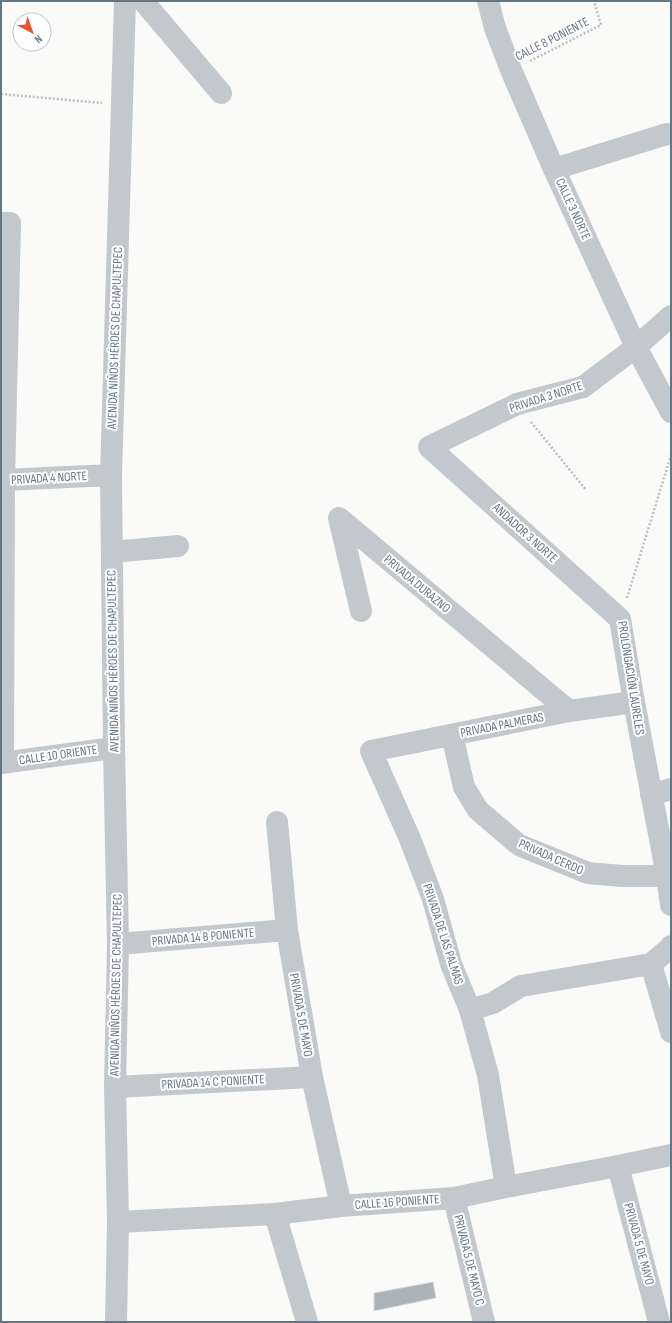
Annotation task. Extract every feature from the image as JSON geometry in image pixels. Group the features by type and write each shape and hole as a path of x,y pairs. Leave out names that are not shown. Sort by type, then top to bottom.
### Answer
{"street":[{"name":"AVENIDA NIÑOS HÉROES DE CHAPULTEPEC","path":"116,1322 118,1222 115,1087 118,944 111,475 125,1"},
{"path":"143,1 221,93"},
{"name":"CALLE 3 NORTE","path":"488,1 495,28 554,169 636,347 671,412"},
{"path":"554,169 667,134"},
{"name":"PRIVADA 4 NORTE","path":"6,223 4,480 111,475"},
{"name":"PRIVADA 3 NORTE","path":"429,447 517,404 583,387 636,347 671,316"},
{"name":"ANDADOR 3 NORTE","path":"429,447 620,619"},
{"path":"2,763 4,480"},
{"name":"PRIVADA DURAZNO","path":"361,611 339,518 569,711"},
{"path":"112,552 178,546"},
{"name":"PROLONGACIÓN LAURELES","path":"620,619 634,702 661,792 667,876 671,904"},
{"name":"PRIVADA PALMERAS","path":"371,751 569,711 634,702"},
{"name":"PRIVADA CERDO","path":"452,735 464,787 478,810 519,845 588,873 622,876 667,876"},
{"name":"CALLE 10 ORIENTE","path":"2,763 114,748"},
{"name":"PRIVADA DE LAS PALMAS","path":"371,751 410,839 430,892 451,964 470,1010"},
{"name":"PRIVADA 5 DE MAYO","path":"277,822 287,930 312,1077 341,1206"},
{"name":"PRIVADA 14 B PONIENTE","path":"118,944 287,930"},
{"path":"506,1187 488,1075 470,1010 493,1003 521,986 651,964 671,946"},
{"path":"651,964 670,1025"},
{"name":"PRIVADA 14 C PONIENTE","path":"115,1087 312,1077"},
{"name":"CALLE 16 PONIENTE","path":"118,1222 275,1214 341,1206 454,1198 671,1155"},
{"name":"PRIVADA 5 DE MAYO","path":"618,1166 659,1322"},
{"name":"PRIVADA 5 DE MAYO C","path":"454,1198 484,1322"},
{"path":"275,1214 307,1322"}],"path":[{"name":"CALLE 8 PONIENTE","path":"512,70 601,25 594,1"},
{"path":"1,94 122,105"},
{"path":"517,404 586,490"},
{"name":"PROLONGACIÓN LAURELES","path":"620,619 671,455"}],"building":[{"path":"433,1282 436,1298 374,1311 374,1293"}]}
